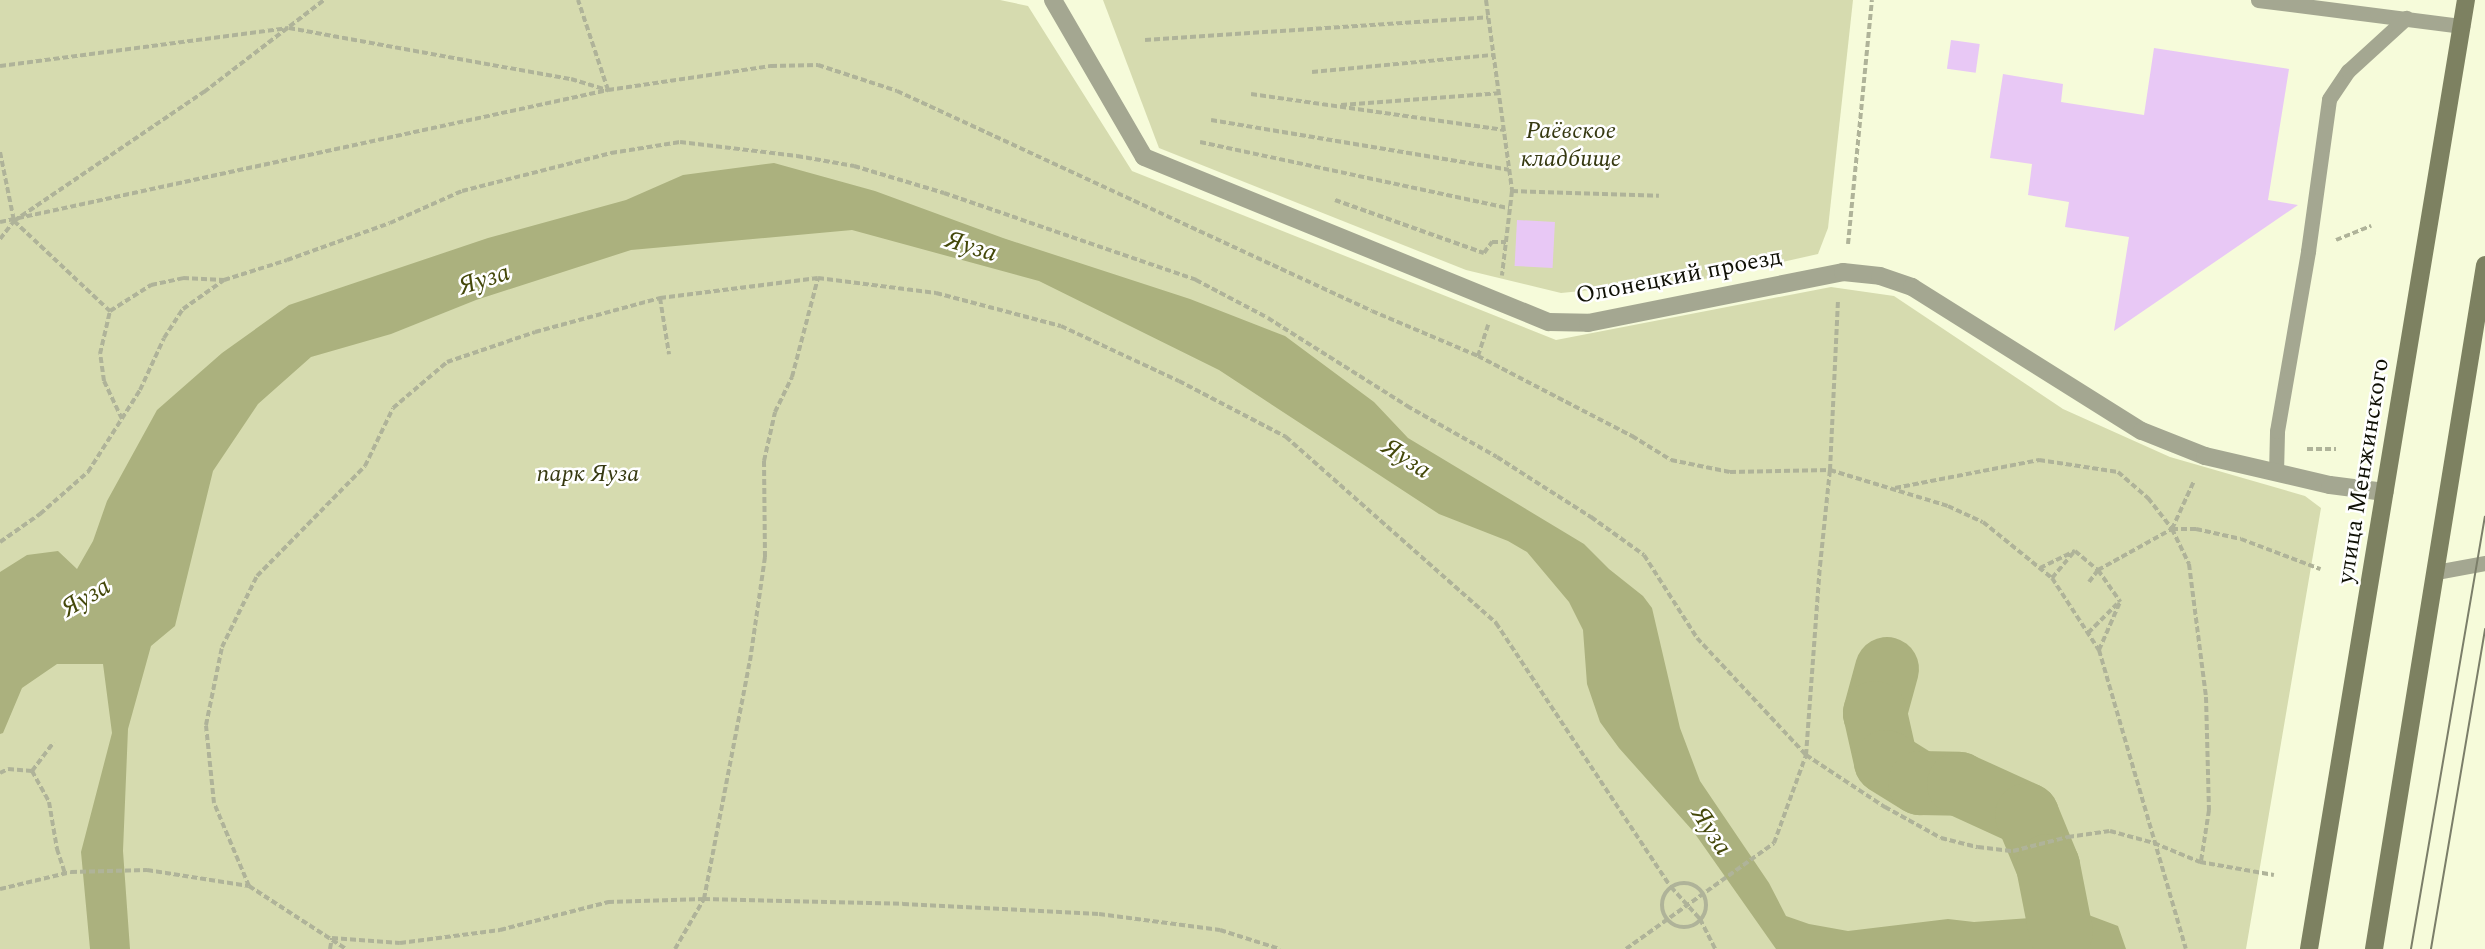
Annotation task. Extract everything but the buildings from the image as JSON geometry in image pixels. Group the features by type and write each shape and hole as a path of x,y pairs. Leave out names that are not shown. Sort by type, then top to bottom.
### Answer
{"main road":[{"name":"улица Менжинского","path":"2309,949 2466,0"},
{"path":"2374,949 2485,265"}],"street":[{"name":"Олонецкий проезд","path":"1053,0 1144,157 1549,322 1588,323 1843,272 1880,276 1912,287 2142,431 2205,456 2331,485 2385,492"}],"lane":[{"path":"2258,0 2462,26"},
{"path":"2276,473 2277,431 2308,251 2330,99 2348,71 2406,18"},
{"path":"2436,572 2485,563"}],"path":[{"path":"0,239 14,221 204,92 324,0"},
{"path":"578,0 608,90"},
{"path":"1478,356 1496,302 1512,191 1486,0"},
{"path":"1847,249 1872,0"},
{"path":"1145,40 1488,17"},
{"path":"0,66 289,28 571,79 608,90"},
{"path":"1312,72 1493,55"},
{"path":"0,222 14,221 608,90 771,66 818,65 897,91 1372,311 1478,356 1632,436 1671,460 1730,472 1830,470 1948,506 1983,522 2052,578 2099,650 2186,949"},
{"path":"1331,106 1499,93"},
{"path":"1251,94 1504,130"},
{"path":"1211,120 1509,170"},
{"path":"1200,141 1509,208"},
{"path":"0,542 40,514 88,472 140,390 164,338 183,309 224,280 369,230 462,191 611,153 680,142 797,156 854,166 944,193 1196,280 1268,318 1407,406 1497,457 1591,517 1644,555 1697,638 1806,755 1885,807 1941,838 1978,847 2013,851 2068,837 2110,831 2154,843 2200,862 2274,875"},
{"path":"0,152 14,221 110,311"},
{"path":"1512,191 1659,196"},
{"path":"1335,200 1484,253 1492,242 1506,242"},
{"path":"2308,251 2371,226"},
{"path":"122,419 104,381 100,354 110,311 151,285 183,278 224,280"},
{"path":"675,949 704,898 748,673 765,557 764,461 775,412 792,377 819,278"},
{"path":"249,886 214,804 206,725 222,647 257,576 365,466 393,408 447,362 535,332 660,298 819,278 936,293 1061,326 1179,381 1286,437 1496,623 1671,887 1700,919 1715,949"},
{"path":"660,298 669,354"},
{"path":"1626,949 1774,843 1806,755 1820,566 1830,470 1838,299"},
{"path":"2172,529 2205,456"},
{"path":"1894,489 2039,460 2118,472 2148,498 2172,529 2189,564 2206,697 2209,810 2200,862"},
{"path":"2089,582 2098,570 2172,529 2196,529 2241,538 2320,569"},
{"path":"2040,568 2075,551"},
{"path":"2075,551 2098,570 2120,602"},
{"path":"2052,578 2075,551"},
{"path":"2088,633 2120,602"},
{"path":"2099,650 2120,602"},
{"path":"32,771 54,742"},
{"path":"0,773 8,769 32,771"},
{"path":"32,771 50,802 57,849 65,874"},
{"path":"0,889 71,872 147,870 249,886 346,949"},
{"path":"1685,883 1692,884 1703,894 1706,907 1700,919 1688,926 1681,926 1669,920 1662,907 1663,900 1671,887 1685,883"},
{"path":"332,938 400,943 500,930 608,902 704,898 1099,914 1220,930 1280,949"},
{"path":"330,949 332,938"}],"green space":[{"name":"парк Яуза","path":"0,0 1000,0 1028,6 1132,171 1556,340 1831,287 1894,296 2063,409 2170,457 2305,496 2321,508 2246,949 0,949"},
{"name":"Раёвское кладбище","path":"1103,0 1853,0 1828,228 1818,254 1712,278 1561,293 1466,270 1159,148"}],"water":[{"name":"Яуза","path":"774,163 875,191 1003,238 1190,299 1285,336 1374,402 1408,438 1584,544 1609,569 1643,596 1652,608 1680,728 1700,781 1769,883 1786,916 1809,924 1848,931 1948,919 1974,922 2086,914 2118,926 2126,949 1776,949 1693,831 1619,748 1600,722 1587,684 1583,630 1569,602 1527,552 1508,541 1439,514 1219,370 1039,281 852,230 631,250 476,300 391,334 311,357 258,404 213,471 175,626 151,646 128,729 123,851 130,949 90,949 81,852 112,733 103,664 57,664 22,688 3,733 0,734 0,572 27,555 58,551 77,569 93,541 107,501 157,410 222,353 289,305 488,238 626,200 683,175"}],"waterway":[{"path":"1887,669 1875,713 1886,762 1920,783 1959,784 2027,815 2048,866 2061,932"}],"tram line":[{"path":"2411,949 2485,517"},
{"path":"2431,949 2485,630"}]}
